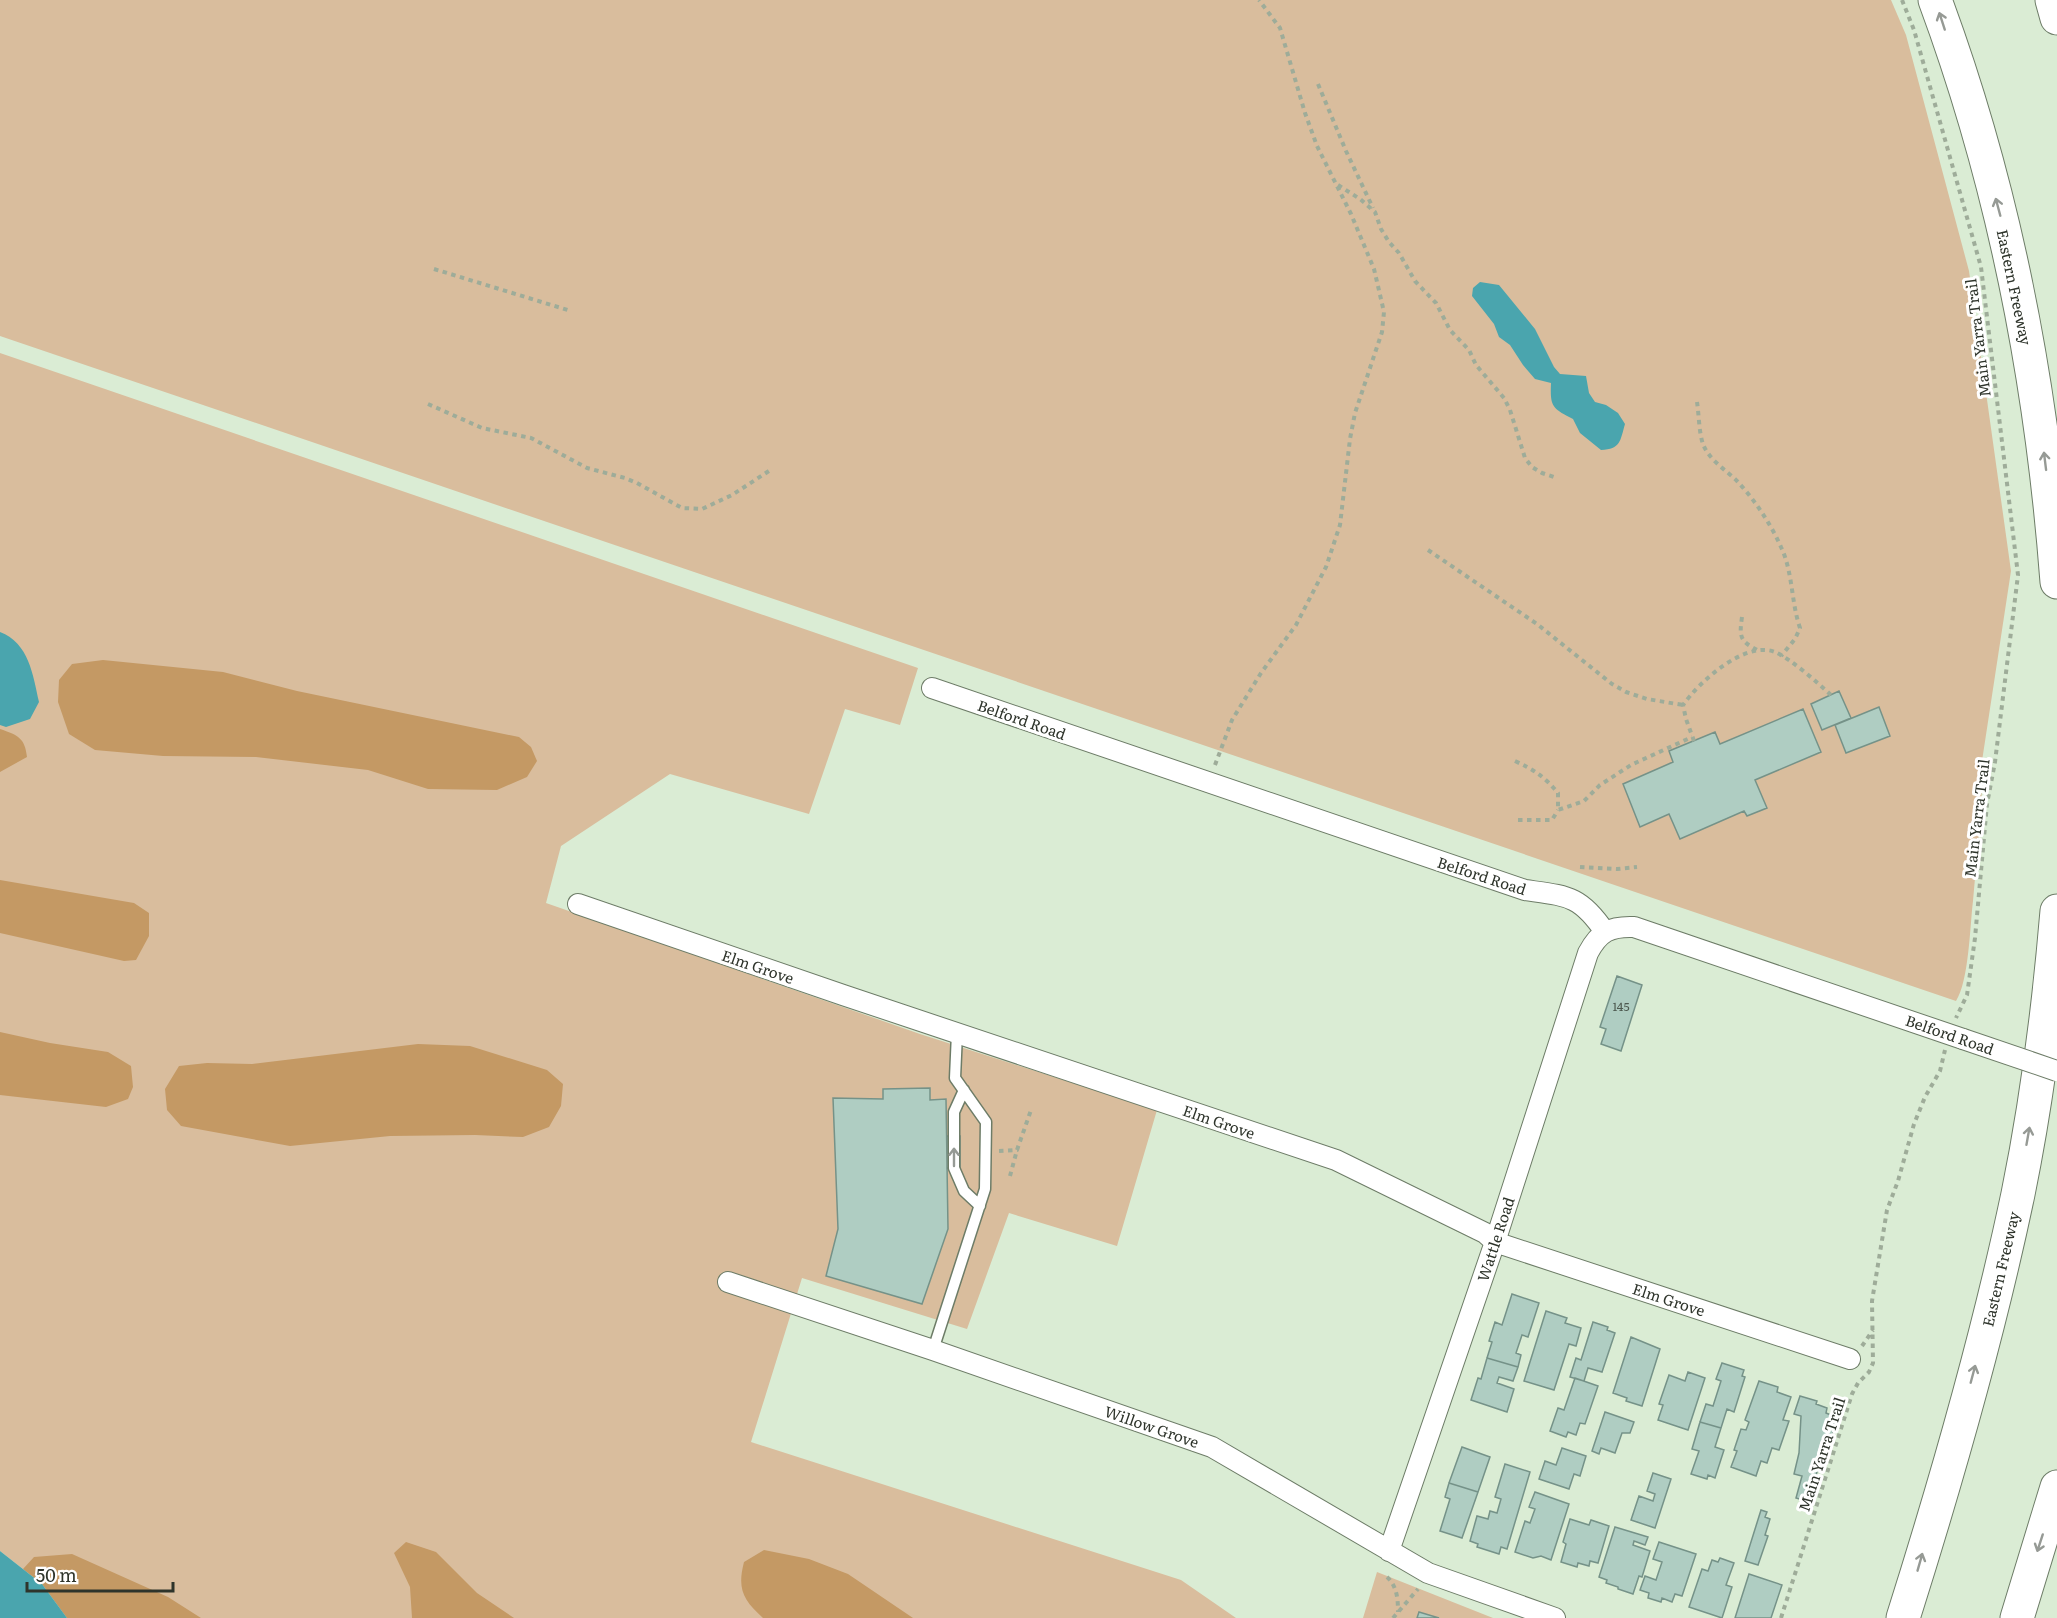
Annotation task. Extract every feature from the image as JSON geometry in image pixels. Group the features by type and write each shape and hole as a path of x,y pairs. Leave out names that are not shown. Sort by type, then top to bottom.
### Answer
{"highway":[{"name":"Eastern Freeway","path":"1935,0 1970,106 1992,185 2022,316 2042,435 2057,582"},
{"path":"2052,0 2057,18"},
{"name":"Eastern Freeway","path":"1904,1618 1959,1429 2018,1193 2036,1090 2057,911"},
{"path":"2017,1618 2057,1487"}],"street":[{"name":"Belford Road","path":"932,688 1525,890 1575,900 1589,909 1605,932 1619,926 1634,927 2057,1071"},
{"name":"Elm Grove","path":"578,904 1336,1160 1485,1233 1495,1242 1850,1359"},
{"name":"Wattle Road","path":"1389,1551 1495,1242 1588,953 1594,941 1605,932"},
{"name":"Willow Grove","path":"728,1282 1212,1447 1428,1573 1555,1618"}],"lane":[{"path":"933,1350 985,1189 986,1122 955,1078 957,1033"},
{"path":"964,1090 954,1112 954,1168 964,1191 980,1206"}],"path":[{"path":"1208,782 1233,720 1261,673 1296,625 1326,567 1340,525 1355,413 1382,332 1384,312 1377,280 1352,214 1317,146 1280,28 1259,0"},
{"name":"Main Yarra Trail","path":"1781,1618 1852,1394 1873,1363 1872,1301 1887,1210 1924,1098 1940,1071 1943,1055 1957,1037 1967,995 1975,938 1987,804 1995,762 2018,575 1981,267 1914,30 1902,0"},
{"path":"1318,84 1381,229 1399,253 1415,281 1436,303 1450,330 1469,350 1476,365 1504,398 1525,458 1532,467 1554,477"},
{"path":"1337,185 1360,199 1375,212"},
{"path":"434,268 571,311"},
{"path":"1697,402 1702,443 1708,454 1739,483 1772,530 1782,549 1800,628 1795,639 1781,656"},
{"path":"428,404 482,428 531,438 569,460 587,468 637,483 682,508 702,509 732,495 772,469"},
{"path":"1428,550 1536,624 1612,684 1626,692 1647,699 1683,705"},
{"path":"1742,617 1741,638 1759,651"},
{"path":"1683,705 1692,692 1731,660 1759,651 1769,651 1781,656 1831,695"},
{"path":"1558,810 1584,801 1600,785 1631,765 1693,739 1683,705"},
{"path":"1515,761 1545,777 1558,793 1558,810 1552,820 1518,820"},
{"path":"1580,867 1617,869 1637,867"},
{"path":"1011,1176 1017,1150"},
{"path":"1393,1618 1423,1584 1428,1573"},
{"path":"1387,1577 1396,1591 1398,1612"}],"shaded area":[{"path":"0,0 1891,0 1906,35 1969,271 2011,571 1982,761 1981,814 1968,952 1964,980 1956,1001 0,336"},
{"path":"0,353 918,668 900,725 845,709 809,814 670,774 561,846 546,903 920,1034 1157,1110 1117,1246 1009,1213 967,1329 802,1278 751,1442 1181,1580 1236,1618 67,1618 42,1584 0,1551"},
{"path":"103,660 223,672 297,691 519,737 531,747 537,761 527,777 497,790 428,789 368,770 256,757 163,756 95,750 69,734 58,702 59,680 72,664"},
{"path":"0,729 20,738 27,757 0,772"},
{"path":"0,880 134,903 149,913 149,936 136,960 124,961 0,933"},
{"path":"0,1032 108,1052 131,1066 133,1087 128,1099 106,1107 0,1095"},
{"path":"418,1044 470,1046 547,1070 563,1084 561,1106 549,1127 523,1137 390,1136 290,1146 181,1126 167,1110 165,1089 179,1066 207,1063 252,1064"},
{"path":"406,1542 436,1552 477,1593 514,1618 412,1618 410,1587 394,1553"},
{"path":"764,1550 809,1559 848,1574 913,1618 763,1618 746,1599 741,1580 744,1562"},
{"path":"72,1554 168,1597 201,1618 67,1618 42,1584 23,1569 34,1557"},
{"path":"1377,1572 1493,1618 1363,1618"}],"water":[{"path":"1480,282 1499,285 1535,329 1554,367 1560,374 1586,376 1589,393 1595,402 1606,405 1618,413 1625,424 1616,446 1601,450 1580,433 1573,419 1554,406 1551,397 1551,383 1535,379 1510,345 1499,337 1494,324 1472,296 1473,288"},
{"path":"0,632 10,637 24,652 32,671 39,702 30,719 6,727 0,725"},
{"path":"0,1551 42,1584 67,1618 0,1618"}],"building":[{"path":"1839,691 1851,718 1822,730 1811,704"},
{"path":"1879,707 1890,736 1846,753 1835,725"},
{"path":"1803,709 1821,752 1755,780 1767,808 1747,816 1744,811 1680,839 1669,814 1640,827 1623,784 1673,762 1669,751 1715,732 1720,744"},
{"path":"1617,976 1642,985 1621,1051 1601,1044 1606,1029 1600,1027"},
{"path":"930,1088 930,1100 946,1099 948,1229 922,1304 826,1276 838,1229 833,1098 883,1099 883,1089"},
{"path":"947,1136 960,1136 960,1168 947,1168"},
{"path":"1512,1294 1539,1303 1528,1337 1522,1335 1516,1353 1521,1355 1518,1367 1487,1358 1495,1322 1502,1325"},
{"path":"1546,1311 1567,1318 1565,1323 1581,1328 1576,1346 1569,1344 1554,1390 1524,1381"},
{"path":"1593,1322 1608,1327 1607,1330 1615,1333 1602,1372 1588,1368 1584,1381 1570,1377 1576,1358 1581,1360"},
{"path":"1631,1337 1660,1349 1642,1406 1626,1401 1627,1398 1613,1393"},
{"path":"1487,1358 1518,1367 1513,1381 1499,1377 1497,1383 1514,1389 1507,1412 1471,1400 1478,1378 1481,1379"},
{"path":"1722,1363 1744,1370 1742,1376 1745,1377 1734,1412 1727,1409 1721,1428 1700,1422 1706,1404 1713,1406 1721,1381 1716,1379"},
{"path":"1688,1372 1705,1378 1688,1430 1658,1420 1663,1405 1659,1404 1669,1375 1685,1381"},
{"path":"1575,1378 1598,1386 1585,1424 1580,1423 1576,1435 1568,1432 1566,1437 1550,1431 1558,1408 1564,1410"},
{"path":"1759,1381 1778,1387 1777,1392 1791,1397 1783,1420 1789,1421 1779,1450 1772,1448 1767,1463 1761,1461 1756,1476 1731,1467 1741,1429 1746,1430 1749,1422 1745,1420"},
{"path":"1800,1396 1817,1401 1816,1404 1827,1408 1826,1413 1831,1415 1829,1421 1835,1424 1816,1475 1818,1476 1810,1502 1796,1498 1802,1476 1794,1474 1799,1453 1801,1416 1794,1414"},
{"path":"1605,1412 1634,1422 1630,1433 1622,1433 1615,1453 1601,1448 1599,1454 1592,1451"},
{"path":"1700,1422 1721,1428 1715,1447 1724,1450 1715,1478 1708,1475 1707,1479 1691,1474 1699,1451 1692,1449"},
{"path":"1462,1447 1490,1457 1478,1492 1449,1483"},
{"path":"1562,1448 1586,1456 1580,1476 1574,1474 1569,1489 1539,1479 1545,1461 1556,1465"},
{"path":"1505,1464 1530,1472 1507,1549 1501,1547 1499,1554 1477,1547 1478,1544 1470,1541 1477,1516 1488,1519 1490,1511 1497,1513 1501,1499 1495,1497"},
{"path":"1653,1473 1671,1479 1655,1528 1631,1520 1639,1496 1653,1501 1655,1494 1647,1491"},
{"path":"1449,1483 1478,1492 1462,1538 1440,1531 1450,1499 1445,1497"},
{"path":"1535,1492 1569,1504 1551,1560 1541,1556 1533,1558 1515,1552 1525,1521 1530,1523 1535,1509 1529,1507"},
{"path":"1761,1510 1767,1512 1765,1517 1770,1519 1765,1535 1768,1536 1758,1565 1745,1561"},
{"path":"1570,1519 1589,1525 1591,1520 1609,1526 1598,1563 1590,1561 1589,1566 1578,1563 1577,1567 1561,1562 1566,1544 1563,1542"},
{"path":"1615,1527 1648,1537 1645,1545 1634,1541 1633,1545 1650,1551 1642,1577 1639,1576 1633,1594 1606,1583 1607,1580 1599,1577"},
{"path":"1659,1542 1696,1554 1682,1596 1675,1594 1672,1602 1662,1598 1661,1602 1648,1598 1649,1593 1640,1590 1645,1576 1656,1580 1662,1562 1653,1559"},
{"path":"1720,1558 1734,1563 1726,1585 1732,1587 1722,1618 1689,1607 1702,1569 1708,1571 1712,1560 1718,1562"},
{"path":"1749,1574 1782,1585 1771,1618 1735,1618"},
{"path":"1419,1612 1439,1618 1417,1618"}]}
